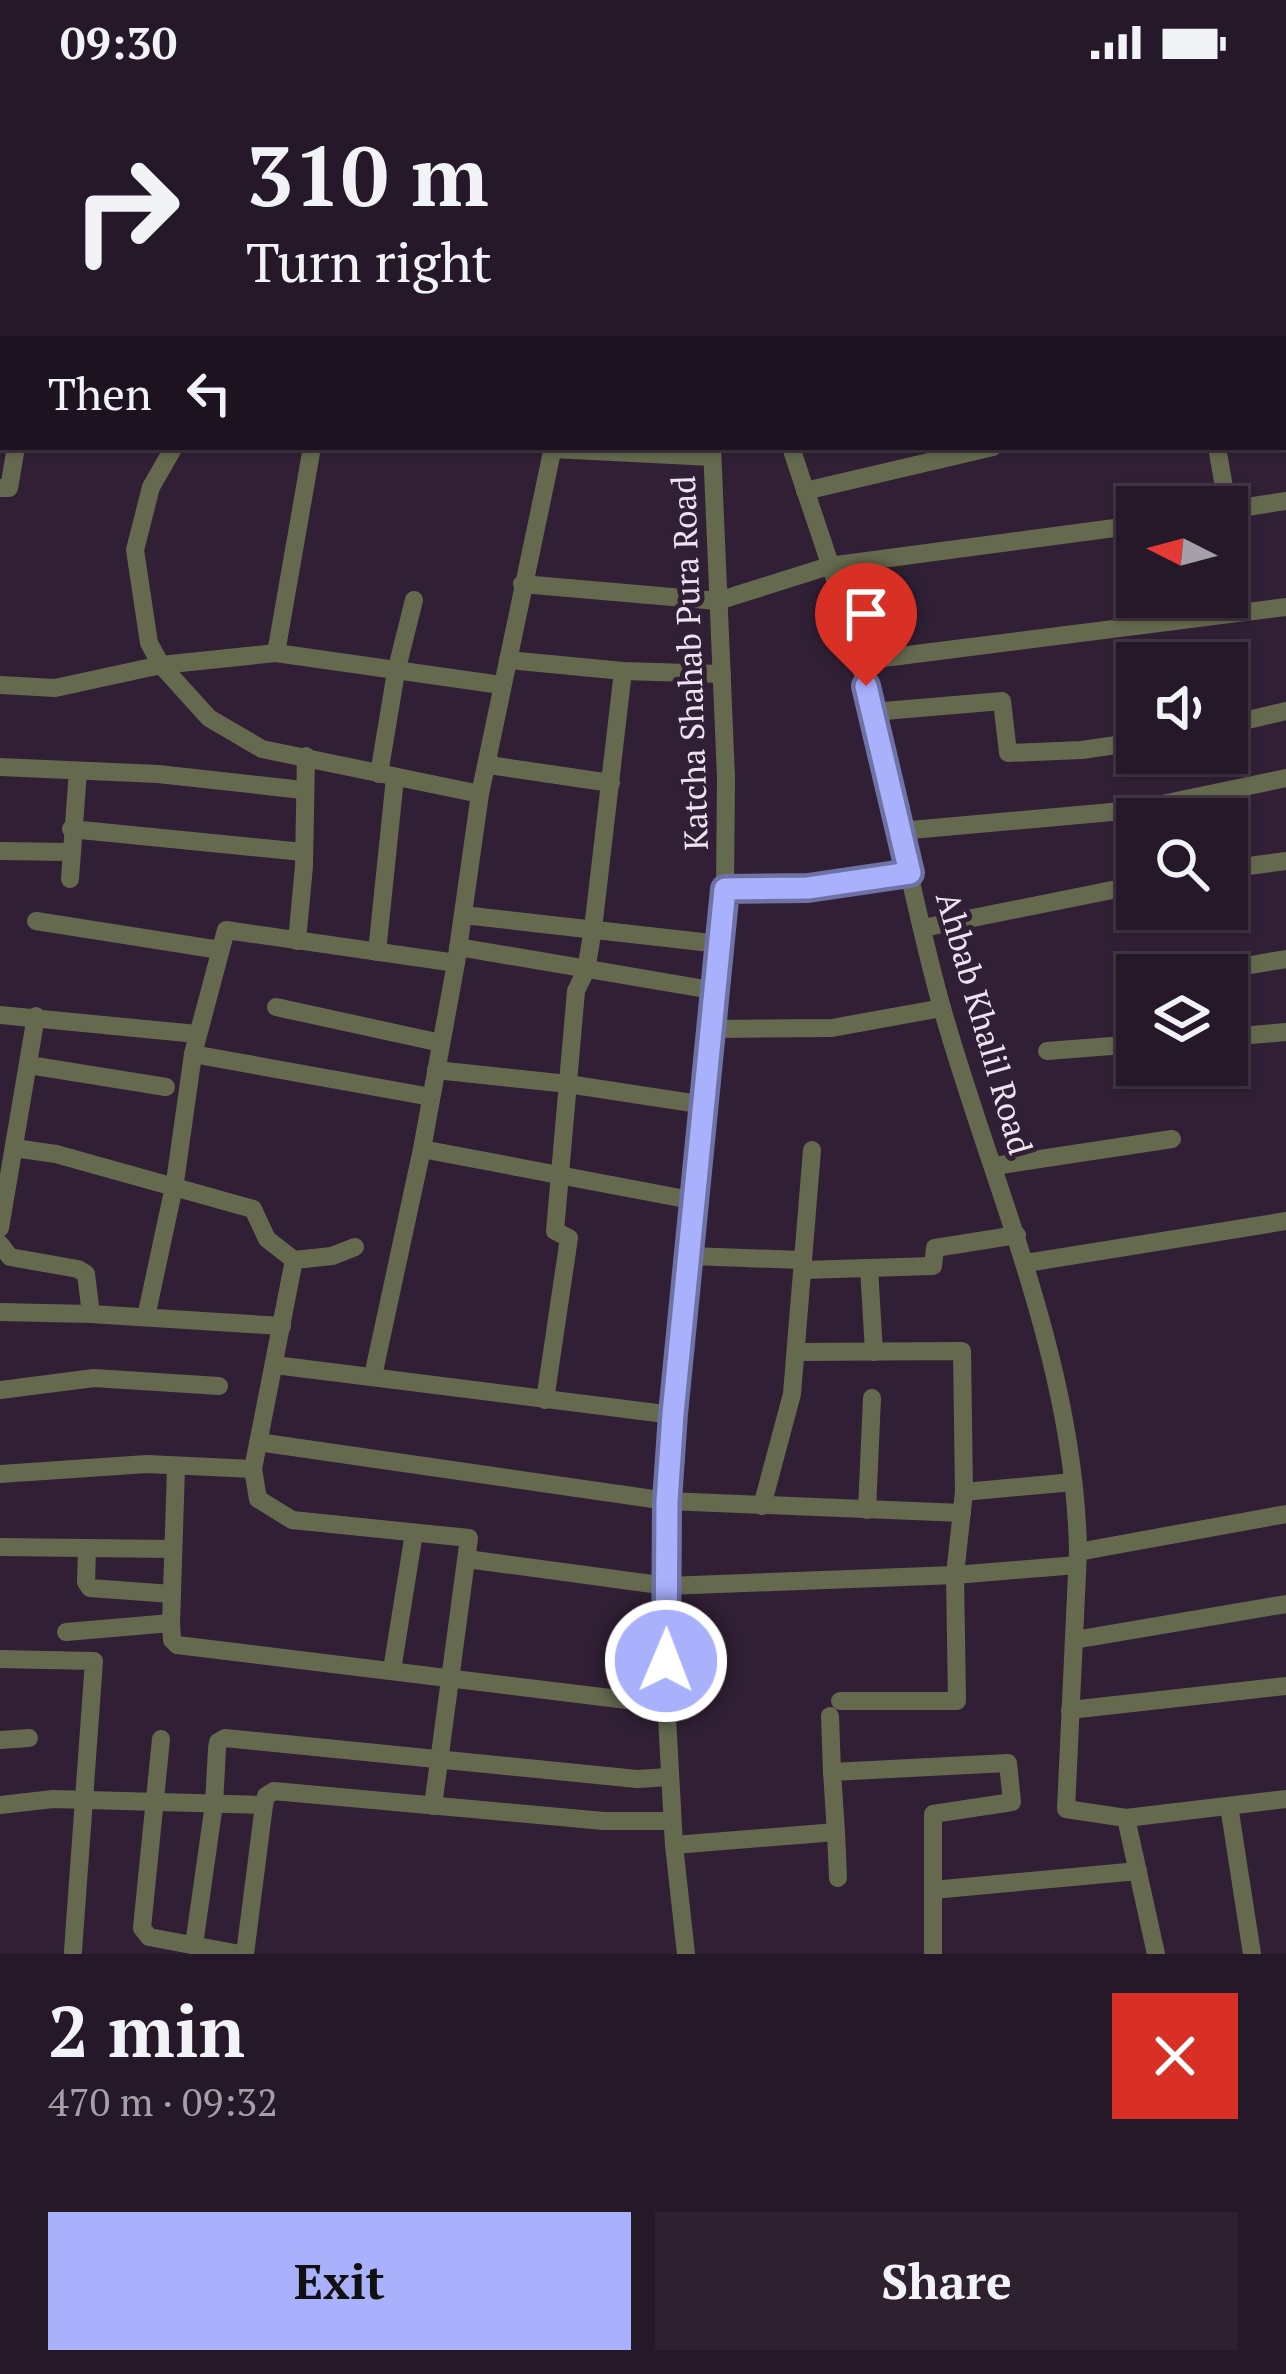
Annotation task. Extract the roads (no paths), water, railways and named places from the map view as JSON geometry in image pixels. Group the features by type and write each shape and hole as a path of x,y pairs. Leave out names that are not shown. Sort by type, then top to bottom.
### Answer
{"street":[{"path":"5,488 15,450"},
{"path":"172,450 151,487 135,550 149,643 161,665 209,718 262,748 479,794"},
{"path":"276,652 311,450"},
{"path":"374,1376 457,955 479,794 489,765 501,685 553,450"},
{"path":"632,450 712,452"},
{"name":"Ahbab Khalil Road","path":"792,450 860,661 942,1008 1026,1263 1061,1408 1078,1558 1066,1809 1126,1818"},
{"path":"805,491 980,450"},
{"path":"1218,450 1224,486"},
{"name":"Katcha Shahab Pura Road","path":"686,1954 666,1699 667,1501 725,889 712,452"},
{"path":"1248,507 1286,501"},
{"path":"523,584 718,602 829,566 1116,528"},
{"path":"377,952 396,672 414,599"},
{"path":"860,661 1286,607"},
{"path":"0,686 56,688 161,665 276,652 501,685"},
{"path":"508,660 722,674"},
{"path":"545,1400 569,1238 555,1231 576,991 586,970 593,929 622,671"},
{"path":"872,712 1002,701 1008,753 1116,745"},
{"path":"1248,720 1286,711"},
{"path":"297,940 306,757"},
{"path":"489,765 611,782"},
{"path":"0,766 158,774 303,790"},
{"path":"70,879 78,771"},
{"path":"900,831 1134,810 1286,778"},
{"path":"71,829 303,852"},
{"path":"0,851 71,852"},
{"path":"1248,866 1286,861"},
{"path":"725,889 808,888 910,873"},
{"path":"923,928 1116,889"},
{"path":"463,915 720,944"},
{"path":"36,921 220,950"},
{"path":"146,1317 173,1190 195,1044 226,930 377,952 457,955 586,970 717,991"},
{"path":"1251,964 1286,959"},
{"path":"275,1007 441,1043"},
{"path":"713,1029 832,1028 942,1008"},
{"path":"0,1015 35,1016 195,1044 431,1097"},
{"path":"0,1228 4,1180 23,1104 35,1016"},
{"path":"1248,1035 1286,1032"},
{"path":"1047,1051 1116,1046"},
{"path":"29,1065 166,1088"},
{"path":"436,1070 705,1105"},
{"path":"0,1097 23,1104"},
{"path":"994,1166 1172,1139"},
{"path":"14,1148 56,1154 253,1209 267,1239 293,1260 332,1256 355,1246"},
{"path":"422,1149 696,1201"},
{"path":"762,1506 792,1394 812,1150"},
{"path":"1026,1263 1286,1221"},
{"path":"690,1256 869,1268 933,1266 935,1248 1017,1235"},
{"path":"0,1244 10,1257 86,1274 91,1314"},
{"path":"293,1260 253,1469 258,1499 292,1520 469,1538 434,1806"},
{"path":"869,1268 874,1352"},
{"path":"0,1312 282,1326"},
{"path":"796,1352 962,1351 964,1492 955,1575 957,1701 835,1709 832,1772 838,1879"},
{"path":"275,1365 673,1414"},
{"path":"0,1390 94,1378 220,1386"},
{"path":"867,1510 872,1398"},
{"path":"258,1442 667,1501 962,1513"},
{"path":"0,1474 147,1464 253,1469"},
{"path":"176,1468 171,1623 177,1645 627,1700 666,1699"},
{"path":"964,1492 1073,1483"},
{"path":"467,1559 668,1586 955,1575 1078,1558 1286,1514"},
{"path":"392,1670 414,1533"},
{"path":"0,1547 172,1550"},
{"path":"87,1548 90,1588 172,1594"},
{"path":"1074,1640 1286,1604"},
{"path":"66,1632 171,1623"},
{"path":"0,1659 94,1660 73,1951"},
{"path":"1070,1710 1286,1686"},
{"path":"0,1740 29,1738"},
{"path":"194,1945 218,1742 224,1738 638,1779 670,1777"},
{"path":"160,1739 142,1928 149,1937 242,1954 264,1805 266,1796 274,1791 604,1821 672,1821"},
{"path":"832,1772 1008,1763 1012,1802 933,1814 933,1954"},
{"path":"0,1804 87,1799 264,1805"},
{"path":"1156,1954 1126,1818 1286,1799"},
{"path":"1229,1806 1252,1954"},
{"path":"674,1845 836,1832"},
{"path":"933,1890 1138,1870"}]}
